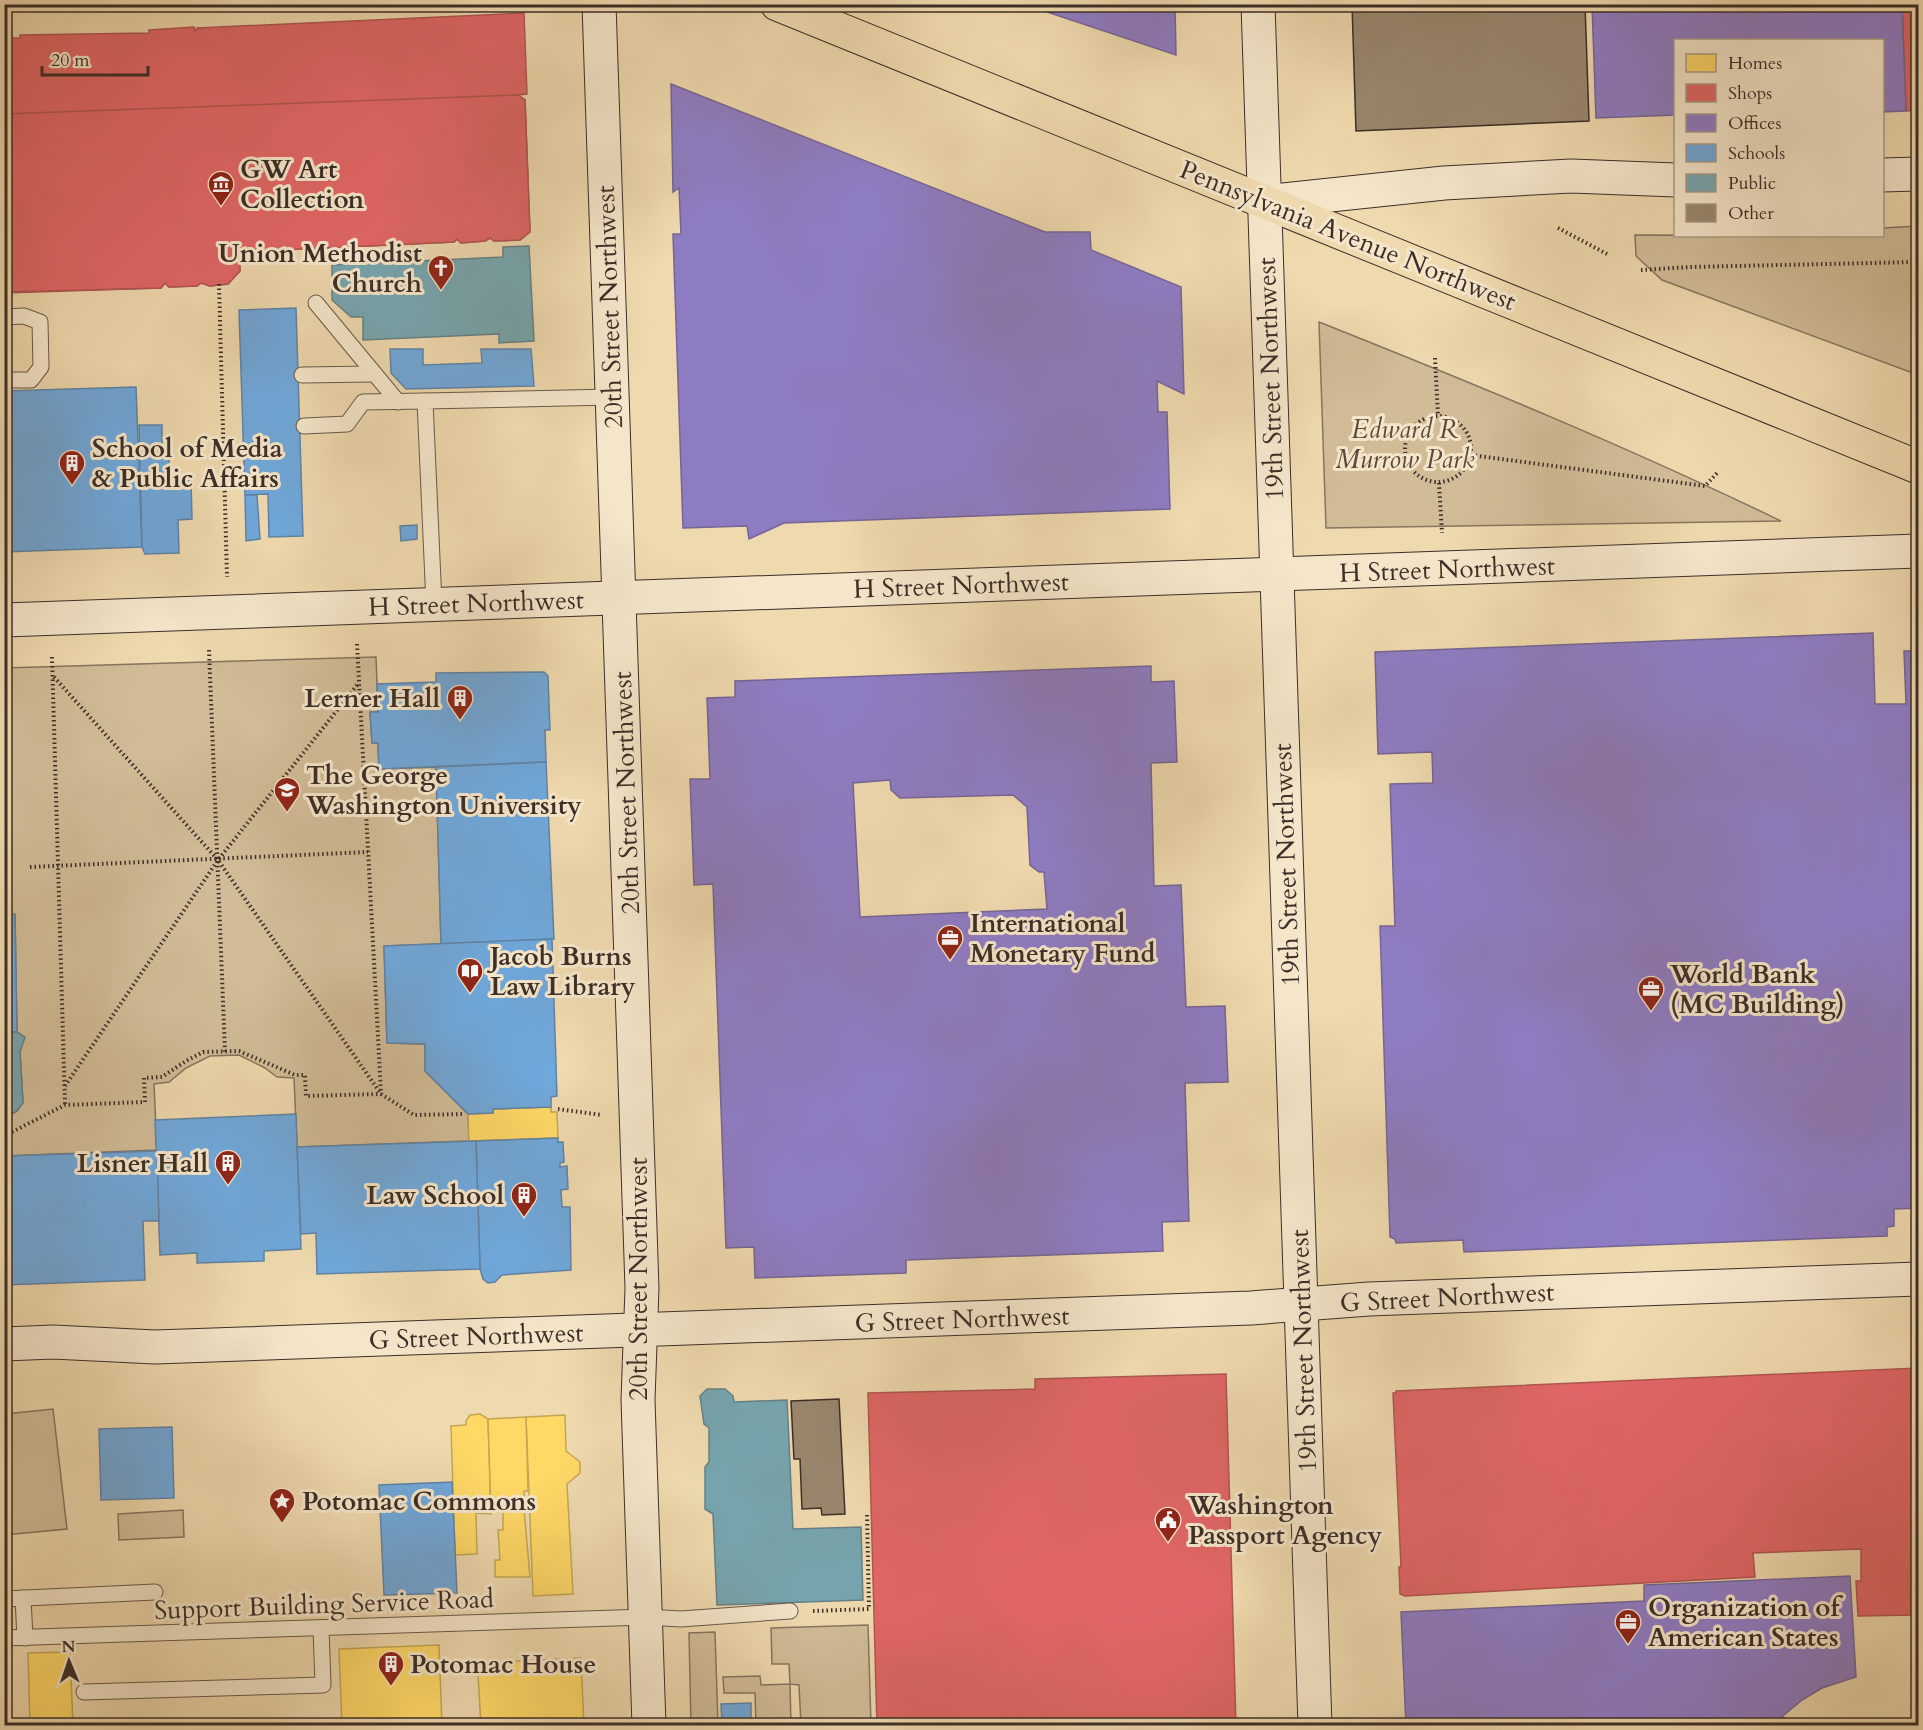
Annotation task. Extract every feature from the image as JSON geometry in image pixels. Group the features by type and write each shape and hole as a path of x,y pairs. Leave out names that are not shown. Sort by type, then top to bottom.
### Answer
{"main road":[{"name":"Pennsylvania Avenue Northwest","path":"777,4 1918,466"}],"street":[{"name":"20th Street Northwest","path":"599,4 642,1288 638,1400 649,1725"},
{"name":"19th Street Northwest","path":"1258,4 1315,1725"},
{"path":"1884,175 1918,174"},
{"path":"1264,202 1444,183 1571,176 1674,180"},
{"name":"H Street Northwest","path":"4,620 1918,551"},
{"name":"G Street Northwest","path":"4,1344 53,1342 155,1347 1251,1308 1369,1299 1918,1280"}],"lane":[{"path":"316,303 398,402"},
{"path":"4,317 24,316 40,322 41,368 31,380 4,380"},
{"path":"302,375 374,374"},
{"path":"304,426 347,424 363,402 612,397"},
{"path":"425,401 434,604"},
{"path":"4,1599 155,1592"},
{"path":"23,1598 25,1638"},
{"name":"Support Building Service Road","path":"4,1638 646,1617 681,1619 790,1611"},
{"path":"84,1692 323,1684 321,1628"}],"path":[{"path":"1558,228 1609,255"},
{"path":"1641,270 1918,262"},
{"path":"219,284 228,611"},
{"path":"1435,358 1438,416"},
{"path":"1438,416 1448,417 1464,429 1469,438 1471,455 1466,468 1459,476 1439,483 1429,482 1419,477 1406,460 1404,450 1410,430 1428,417 1438,416"},
{"path":"1471,455 1705,486 1718,471"},
{"path":"1439,483 1442,534"},
{"path":"357,644 381,1094"},
{"path":"209,650 225,1052"},
{"path":"52,657 65,1105"},
{"path":"54,677 218,860 381,1094 414,1115 465,1114"},
{"path":"65,1086 218,860 358,684"},
{"path":"30,867 368,852"},
{"path":"4,1136 65,1105 145,1102 144,1078 162,1077 203,1052 239,1051 295,1075 306,1075 306,1096 381,1094"},
{"path":"558,1109 608,1116"},
{"path":"834,1610 869,1609 867,1514"}],"green space":[{"path":"1918,226 1918,375 1662,280 1636,256 1635,235 1884,237 1884,228"},
{"name":"Edward R Murrow Park","path":"1319,322 1552,417 1781,521 1326,528"},
{"path":"376,657 378,712 370,712 372,743 378,743 379,769 436,767 441,944 384,946 387,1043 425,1044 425,1071 468,1114 469,1141 297,1147 294,1078 277,1077 239,1055 210,1056 186,1068 169,1082 154,1084 157,1150 5,1156 5,1118 17,1111 23,1102 20,1052 24,1037 17,1032 15,915 5,915 4,668"},
{"path":"53,1409 67,1529 5,1535 5,1414"},
{"path":"183,1510 184,1537 119,1540 118,1514"},
{"path":"868,1625 871,1725 801,1725 799,1685 790,1684 789,1664 772,1664 771,1628"},
{"path":"715,1632 718,1725 691,1725 689,1633"},
{"path":"760,1676 761,1685 790,1684 791,1725 756,1725 755,1693 724,1693 723,1677"}],"building: Homes":[{"path":"551,1107 551,1112 557,1112 558,1138 469,1141 468,1114 493,1113 493,1109"},
{"path":"480,1414 488,1419 491,1514 476,1513 477,1554 455,1555 451,1426 466,1425 470,1415"},
{"path":"565,1415 566,1451 580,1462 580,1473 567,1484 573,1594 533,1596 526,1417"},
{"path":"526,1417 528,1491 524,1491 524,1509 530,1577 495,1577 495,1560 500,1560 498,1530 503,1530 503,1510 491,1511 488,1419"},
{"name":"Potomac House","path":"439,1645 442,1726 342,1726 339,1649"},
{"path":"70,1652 73,1726 30,1726 28,1653"},
{"path":"581,1658 584,1726 481,1726 478,1674 473,1675 473,1663"}],"building: Shops":[{"path":"1902,4 1918,4 1918,110 1906,111"},
{"path":"524,13 527,94 518,95 525,100 530,232 520,240 494,241 490,238 485,241 461,243 457,239 454,242 239,252 240,271 228,284 210,286 201,283 197,286 169,287 165,283 161,288 4,293 4,38 20,38 20,35 149,33 149,30 194,27 195,31 197,28"},
{"path":"518,95 525,100 530,232 520,240 494,241 490,238 485,241 461,243 457,239 454,242 239,252 240,271 228,284 210,286 201,283 197,286 169,287 165,283 161,288 4,292 4,114"},
{"path":"1918,1368 1918,1615 1858,1616 1856,1581 1861,1581 1861,1549 1753,1553 1755,1577 1405,1596 1400,1594 1399,1567 1401,1567 1393,1393 1396,1391"},
{"path":"1226,1374 1236,1726 877,1726 868,1393 1035,1389 1035,1379"}],"building: Offices":[{"path":"1026,4 1175,4 1176,55 1026,5"},
{"path":"1592,4 1902,4 1906,111 1884,112 1884,39 1674,39 1674,115 1596,118"},
{"path":"671,84 1045,232 1090,232 1091,250 1181,287 1184,394 1157,381 1158,412 1167,412 1170,509 784,523 749,539 747,526 683,528 673,234 681,234 679,188 673,192"},
{"name":"World Bank (MC Building)","path":"1873,633 1875,704 1906,704 1904,651 1918,651 1918,1208 1894,1209 1894,1226 1887,1227 1887,1236 1464,1252 1463,1240 1396,1243 1395,1239 1390,1237 1380,926 1395,926 1390,784 1433,783 1432,752 1378,754 1375,652"},
{"name":"International Monetary Fund","path":"1151,666 1151,682 1174,681 1177,762 1151,763 1154,886 1181,885 1186,1007 1225,1006 1228,1082 1185,1083 1189,1221 1162,1222 1163,1251 906,1260 906,1273 755,1278 754,1247 726,1248 713,884 694,885 690,779 710,779 707,698 735,697 735,681","holes":["890,780 891,790 900,798 1013,795 1027,807 1030,865 1039,872 1044,872 1047,909 860,917 853,783"]},
{"name":"Organization of American States","path":"1850,1576 1856,1677 1822,1688 1802,1700 1774,1726 1406,1726 1401,1612 1644,1601 1644,1585"}],"building: Schools":[{"path":"296,308 303,536 269,537 268,494 245,495 239,310"},
{"path":"390,349 423,349 423,365 482,363 481,349 531,349 534,386 406,389 391,373"},
{"name":"School of Media & Public Affairs","path":"136,387 142,547 4,552 4,391"},
{"path":"139,425 162,425 162,445 169,451 169,474 178,481 191,480 192,519 178,520 179,553 145,554 142,547"},
{"path":"245,495 257,495 260,539 246,541"},
{"path":"417,525 417,539 401,541 400,526"},
{"name":"Lerner Hall","path":"544,672 548,676 550,730 545,730 546,762 379,769 378,743 372,743 370,712 378,712 377,684 436,682 436,673"},
{"path":"546,762 554,939 441,944 436,767"},
{"path":"15,914 17,1032 4,1032 4,915"},
{"name":"Jacob Burns Law Library","path":"552,939 557,1096 551,1097 551,1107 493,1109 493,1113 468,1114 425,1071 425,1044 387,1043 384,946"},
{"name":"Lisner Hall","path":"296,1114 301,1249 264,1251 264,1261 197,1263 197,1253 160,1255 155,1120"},
{"name":"Law School","path":"558,1138 558,1142 563,1142 564,1162 560,1163 560,1167 567,1166 568,1189 561,1190 562,1207 570,1207 571,1270 502,1275 495,1282 488,1283 483,1279 480,1269 476,1141"},
{"path":"476,1141 480,1269 317,1274 316,1233 301,1234 297,1147"},
{"path":"157,1151 159,1221 143,1221 145,1280 4,1285 4,1156"},
{"path":"172,1427 174,1498 101,1500 99,1429"},
{"path":"452,1482 457,1593 384,1595 379,1485"},
{"path":"751,1703 751,1726 722,1726 721,1704"}],"building: Public":[{"path":"529,246 534,341 499,343 499,334 363,340 363,317 351,317 332,300 332,265 503,257 503,247"},
{"path":"4,1032 17,1032 25,1037 20,1052 23,1103 17,1111 4,1118"},
{"path":"707,1389 725,1389 733,1396 734,1402 787,1400 793,1529 861,1527 863,1600 717,1605 713,1514 705,1509 705,1467 709,1462 709,1428 704,1424 700,1396"}],"building: Other":[{"path":"1352,4 1585,4 1589,121 1356,131"},
{"path":"839,1399 845,1514 822,1515 821,1508 802,1509 800,1459 794,1459 791,1401"}],"place":[{"name":"GW Art Collection","path":"221,207"},
{"name":"Union Methodist Church","path":"441,291"},
{"name":"School of Media & Public Affairs","path":"72,486"},
{"name":"Lerner Hall","path":"460,721"},
{"name":"The George Washington University","path":"287,813"},
{"name":"International Monetary Fund","path":"950,961"},
{"name":"Jacob Burns Law Library","path":"470,994"},
{"name":"World Bank (MC Building)","path":"1651,1012"},
{"name":"Lisner Hall","path":"228,1186"},
{"name":"Law School","path":"524,1218"},
{"name":"Potomac Commons","path":"282,1524"},
{"name":"Washington Passport Agency","path":"1168,1543"},
{"name":"Organization of American States","path":"1628,1645"},
{"name":"Potomac House","path":"391,1687"}]}
